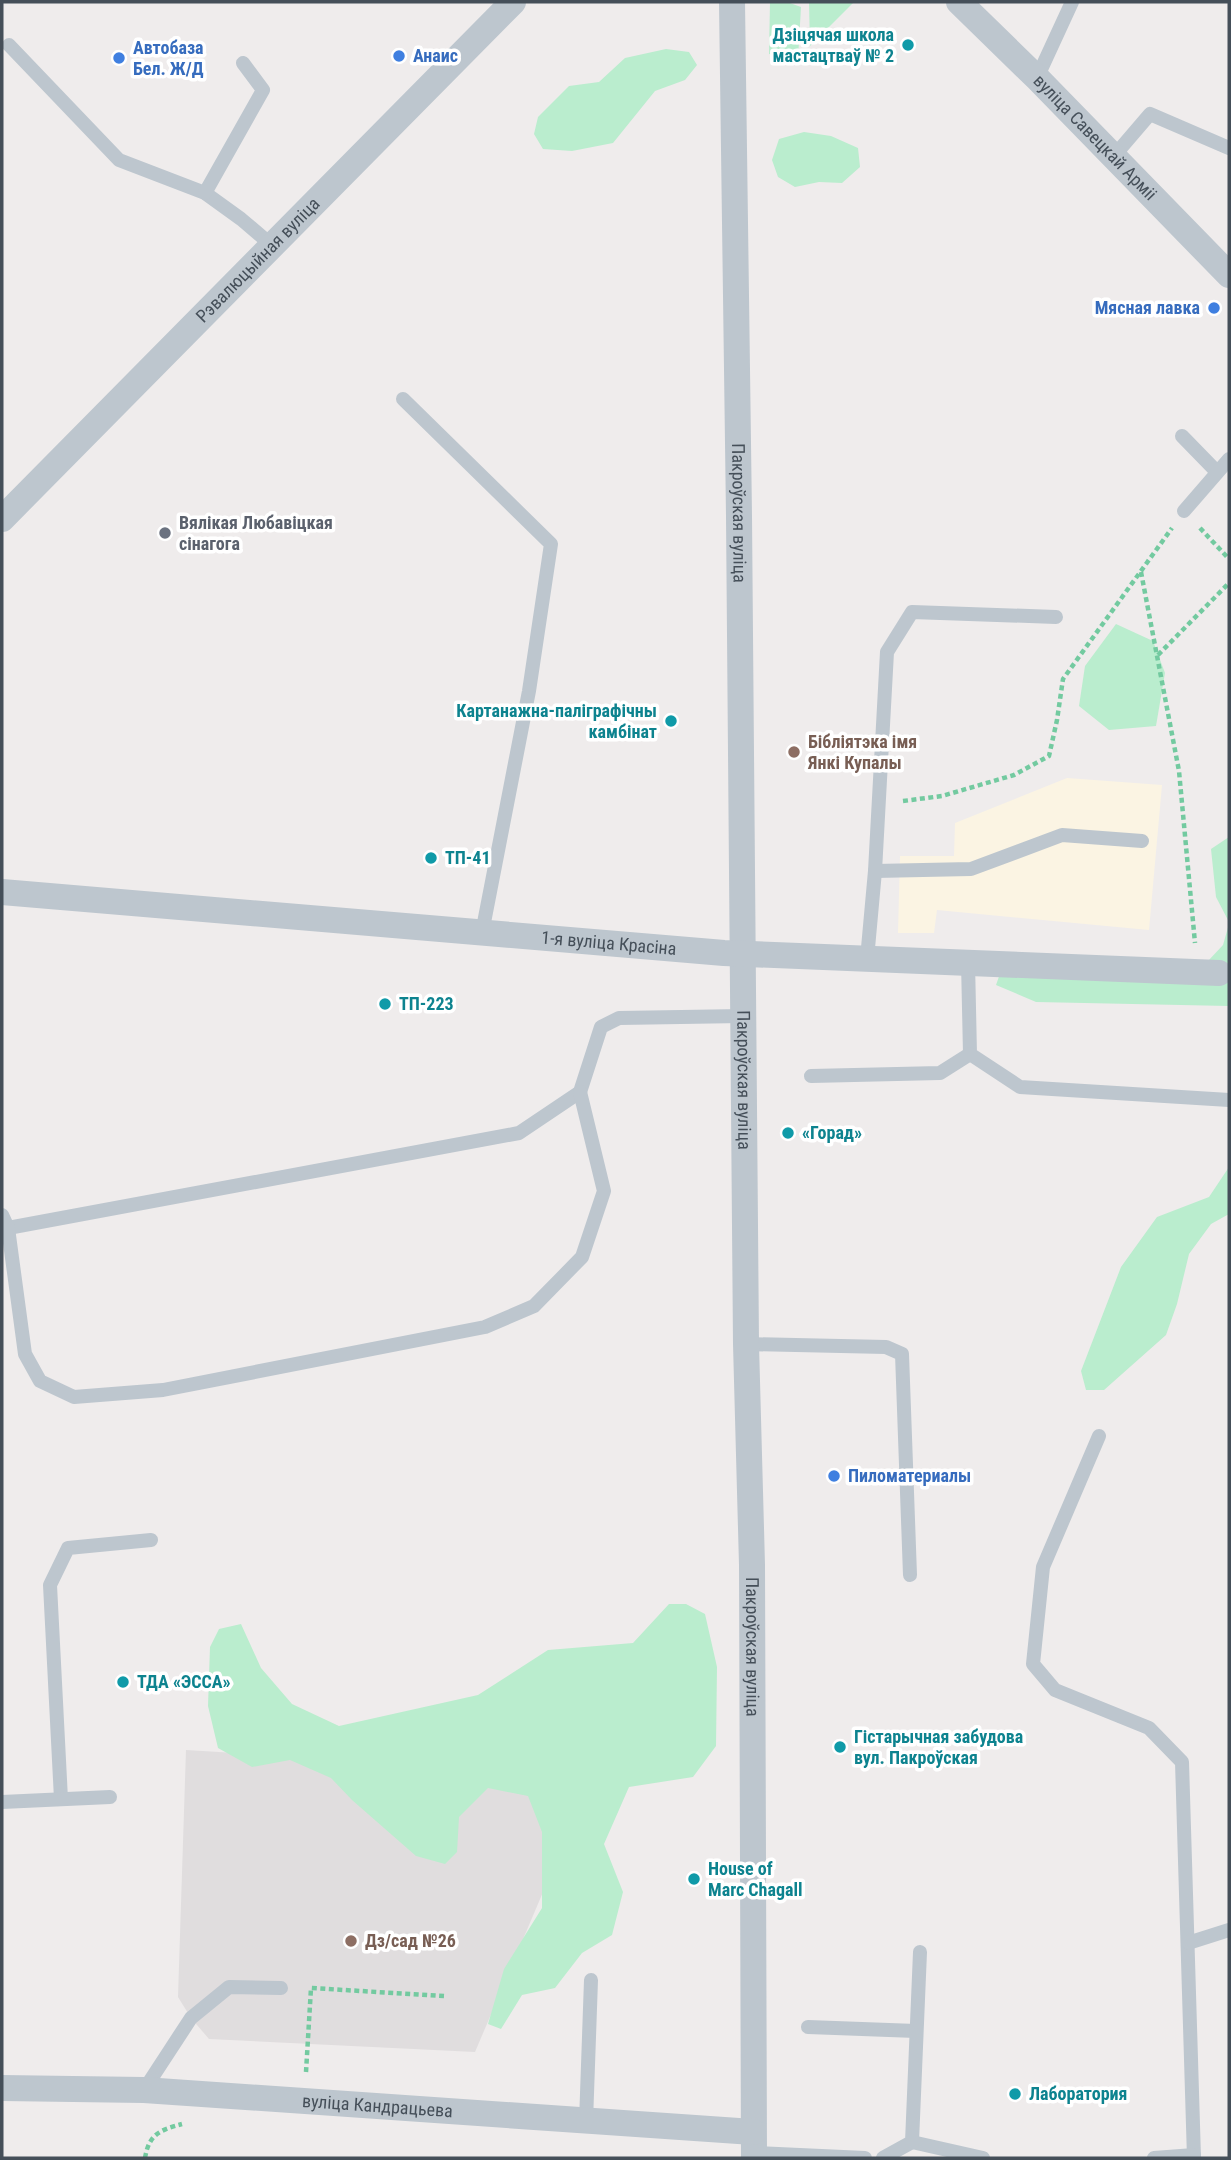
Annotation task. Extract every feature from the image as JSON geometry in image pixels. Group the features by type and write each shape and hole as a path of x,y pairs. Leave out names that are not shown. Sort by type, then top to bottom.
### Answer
{"street":[{"name":"Рэвалюцыйная вуліца","path":"2,519 274,247 513,2"},
{"name":"Пакроўская вуліца","path":"732,2 740,516 746,1345 752,1565 754,2148"},
{"name":"вуліца Савецкай Арміі","path":"959,2 1229,275"},
{"name":"1-я вуліца Красіна","path":"2,892 742,955 1208,972"},
{"name":"вуліца Кандрацьева","path":"2,2088 144,2090 586,2122 754,2148"}],"lane":[{"path":"1037,78 1072,2"},
{"path":"9,45 119,160 205,193 274,247"},
{"path":"205,193 263,90 243,63"},
{"path":"1114,156 1150,114 1229,148"},
{"path":"403,399 551,544 529,691 482,933"},
{"path":"1182,436 1217,472"},
{"path":"1184,511 1229,459"},
{"path":"867,959 875,871 887,652 912,612 1056,617"},
{"path":"875,871 971,869 1062,835 1142,841"},
{"path":"968,962 970,1054"},
{"path":"580,1092 519,1133 5,1221 25,1354 40,1381 74,1397 163,1391 485,1327 534,1306 582,1257 604,1191 580,1092 600,1027 619,1018 743,1016"},
{"path":"811,1076 940,1073 970,1054"},
{"path":"970,1054 1020,1087 1229,1100"},
{"path":"746,1345 886,1347 902,1354 910,1575"},
{"path":"1100,1436 1044,1567 1033,1664 1055,1690 1149,1728 1182,1762 1194,2156 1154,2158"},
{"path":"61,1800 50,1585 68,1549 151,1540"},
{"path":"2,1802 110,1797"},
{"path":"1188,1943 1229,1930"},
{"path":"912,2142 920,1952"},
{"path":"586,2122 591,1980"},
{"path":"144,2090 191,2018 229,1987 281,1988"},
{"path":"808,2027 916,2031"},
{"path":"883,2158 912,2142 983,2158"},
{"path":"754,2148 865,2158"}],"path":[{"path":"899,802 942,796 1014,775 1049,756 1063,680 1184,511 1229,559"},
{"path":"1141,571 1179,771 1208,972"},
{"path":"1157,656 1229,583"},
{"path":"304,2100 311,1989 444,1996"}],"shaded area":[{"path":"1067,778 1162,785 1149,930 937,910 934,933 898,933 900,856 954,856 955,823"},
{"name":"Дз/сад №26","path":"186,1750 576,1774 546,1885 475,2052 209,2039 178,1997"}],"green space":[{"path":"770,2 787,2 801,7 798,59 769,54"},
{"path":"809,2 854,2 810,46"},
{"path":"666,49 689,52 697,65 685,80 655,91 613,143 572,151 543,149 534,134 538,117 569,86 599,82 625,58"},
{"path":"804,132 831,136 858,148 860,167 842,183 819,182 795,187 778,177 772,160 779,139"},
{"path":"1116,624 1153,641 1165,673 1156,726 1109,730 1079,706 1085,666"},
{"path":"1229,837 1229,922 1216,897 1211,849"},
{"path":"1229,924 1229,1006 1036,1002 996,985 1003,965 1193,977 1223,945"},
{"path":"1229,1167 1229,1214 1211,1224 1189,1254 1177,1304 1166,1335 1104,1390 1086,1390 1081,1371 1121,1267 1157,1217 1209,1197"},
{"path":"669,1604 686,1604 705,1614 717,1667 716,1746 693,1777 629,1787 604,1844 623,1892 612,1935 582,1953 555,1988 522,1995 501,2029 488,2024 504,1969 542,1908 542,1832 528,1796 488,1788 459,1817 457,1852 445,1864 416,1856 331,1778 290,1760 252,1767 218,1748 208,1706 210,1647 219,1629 241,1624 261,1668 292,1704 339,1726 478,1695 548,1650 633,1643"}],"place":[{"name":"Дзіцячая школа мастацтваў № 2","path":"908,45"},
{"name":"Анаис","path":"399,56"},
{"name":"Автобаза Бел. Ж/Д","path":"119,58"},
{"name":"Мясная лавка","path":"1214,308"},
{"name":"Вялікая Любавіцкая сінагога","path":"165,533"},
{"name":"Картанажна-паліграфічны камбінат","path":"671,721"},
{"name":"Бібліятэка імя Янкі Купалы","path":"794,752"},
{"name":"ТП-41","path":"431,858"},
{"name":"ТП-223","path":"385,1004"},
{"name":"«Горад»","path":"788,1133"},
{"name":"Пиломатериалы","path":"834,1476"},
{"name":"ТДА «ЭССА»","path":"123,1682"},
{"name":"Гістарычная забудова вул. Пакроўская","path":"840,1747"},
{"name":"House of Marc Chagall","path":"694,1879"},
{"name":"Дз/сад №26","path":"351,1941"},
{"name":"Лаборатория","path":"1015,2094"}]}
